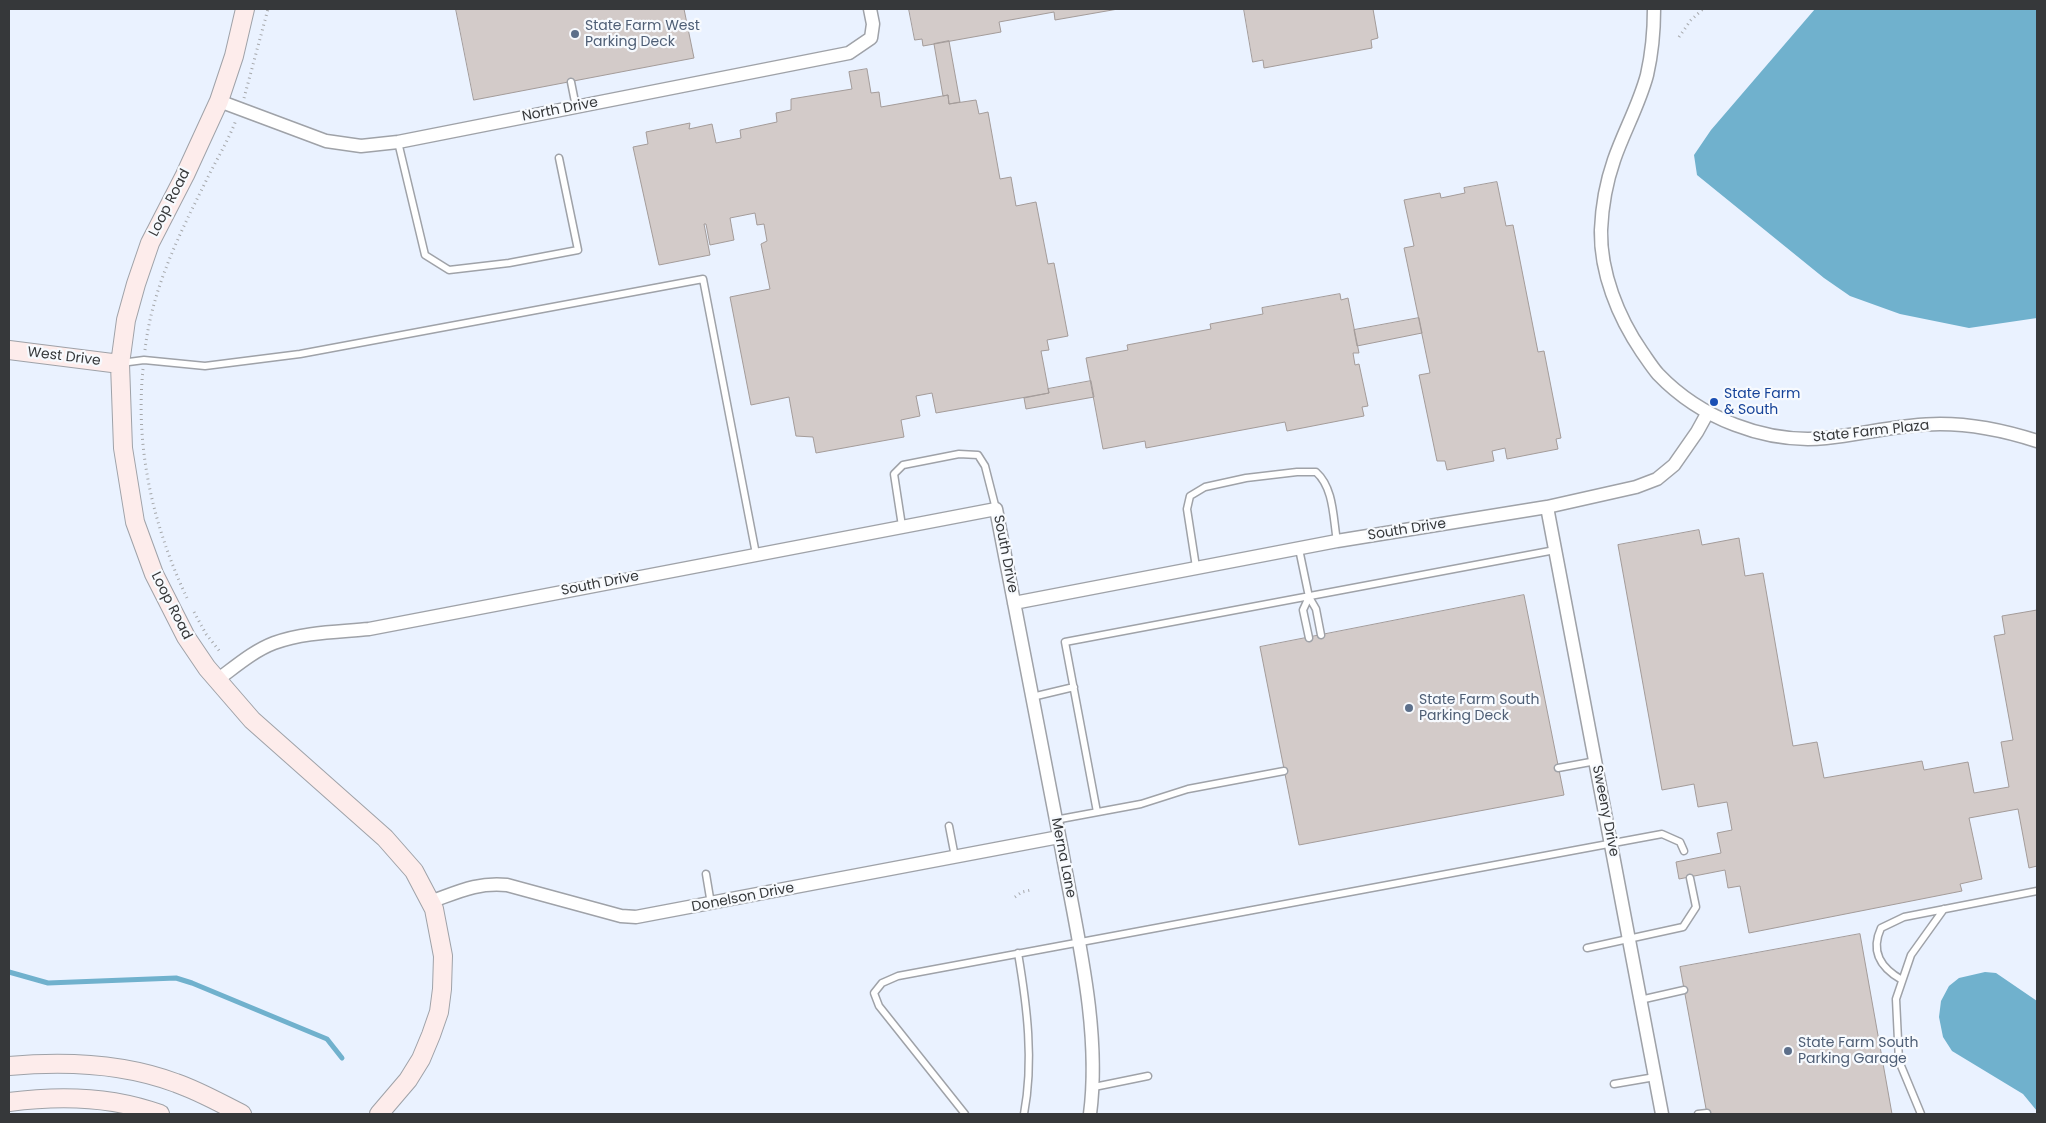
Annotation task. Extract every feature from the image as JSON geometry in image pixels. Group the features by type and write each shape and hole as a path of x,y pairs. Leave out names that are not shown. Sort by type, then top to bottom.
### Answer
{"street":[{"name":"Loop Road","path":"246,9 234,56 219,101 185,175 150,243 126,320 120,364 123,448 135,522 154,574 186,638 217,680 252,720 385,838 414,871 434,910 443,956 439,1012 421,1059 408,1080 379,1114"},
{"name":"North Drive","path":"219,101 326,141 361,146 398,142 849,53 871,38 873,24 870,9"},
{"name":"State Farm Plaza","path":"1654,9 1652,52 1647,77 1614,160 1605,192 1602,217 1602,247 1606,273 1621,316 1632,338 1657,373 1682,396 1708,412 1762,433 1785,437 1825,438 1879,429 1940,424 1996,430 2037,441"},
{"name":"West Drive","path":"9,350 120,364"},
{"name":"South Drive","path":"217,680 249,656 273,643 293,637 369,629 996,509 1014,603 1337,541 1547,507 1636,487 1657,479 1674,465 1697,432 1708,412"},
{"name":"Sweeny Drive","path":"1547,507 1662,1114"},
{"name":"Merna Lane","path":"1014,603 1078,941 1090,1023 1094,1087 1090,1114"},
{"name":"Donelson Drive","path":"430,902 473,885 490,883 507,885 621,916 642,917 1059,837"},
{"path":"9,1054 34,1054 67,1063 140,1072 175,1082 242,1114"},
{"path":"9,1066 67,1063"},
{"path":"9,1102 84,1097 122,1102 160,1114"}],"lane":[{"path":"571,82 576,107"},
{"path":"398,142 425,255 449,270 509,263 578,250 559,158"},
{"path":"120,364 144,360 205,366 300,354 703,279 756,554"},
{"path":"902,526 894,474 903,465 959,454 978,455 985,466 996,509"},
{"path":"1196,567 1186,509 1190,496 1205,486 1246,478 1297,472 1316,472 1324,479 1329,494 1337,541"},
{"path":"1299,548 1309,596 1316,609 1321,635"},
{"path":"1097,812 1065,642 1555,550"},
{"path":"1309,596 1303,610 1309,638"},
{"path":"1032,697 1074,687"},
{"path":"1558,768 1596,761"},
{"path":"1055,820 1141,804 1188,789 1284,771"},
{"path":"949,826 955,857"},
{"path":"965,1114 879,1006 874,993 882,983 898,976 1078,941 1662,834 1680,842 1684,851"},
{"path":"706,874 711,904"},
{"path":"1588,948 1683,927 1696,908 1690,878"},
{"path":"1902,980 1888,972 1877,954 1876,939 1881,928 1904,917 2037,891"},
{"path":"1922,1114 1899,1061 1896,999 1911,956 1944,909"},
{"path":"1018,953 1027,1012 1029,1086 1024,1114"},
{"path":"1640,1000 1684,990"},
{"path":"1094,1087 1148,1076"},
{"path":"1614,1084 1655,1077"},
{"path":"1698,1114 1707,1113"}],"path":[{"path":"221,653 206,634 190,606 172,568 153,510 144,459 141,404 144,360 147,333 162,276 178,236 234,124 255,59 268,9"},
{"path":"1680,37 1691,20 1703,9"},
{"path":"1016,897 1022,892 1031,890"}],"shaded area":[{"path":"9,9 2037,9 2037,1114 9,1114"}],"water":[{"path":"1815,9 2037,9 2037,318 1969,328 1900,314 1850,296 1824,278 1697,175 1694,155 1711,130"},
{"path":"1985,972 1996,973 2037,1001 2037,1111 2023,1094 1952,1051 1943,1037 1939,1017 1941,1001 1949,986 1959,978"}],"building":[{"name":"State Farm West Parking Deck","path":"456,9 684,9 694,58 474,100"},
{"path":"909,9 1118,9 1055,20 1054,12 999,22 1001,32 923,46 922,39 915,40"},
{"path":"1244,9 1373,9 1378,38 1371,40 1372,48 1264,68 1263,60 1253,62"},
{"path":"949,41 960,102 949,104 948,95 943,96 934,44"},
{"path":"867,69 871,93 879,92 881,107 948,95 949,104 976,100 979,114 988,112 1000,179 1011,177 1016,206 1036,202 1048,264 1054,263 1068,336 1047,340 1049,350 1041,351 1049,393 936,413 932,393 916,396 920,416 901,420 904,437 816,453 813,437 796,436 789,397 751,405 730,297 770,289 761,244 767,241 764,224 757,225 755,213 730,218 734,240 710,245 706,224 704,224 710,255 659,265 633,147 648,144 646,132 690,123 689,129 712,124 716,143 741,138 740,130 777,122 776,113 791,110 791,99 852,89 849,72"},
{"path":"1497,182 1506,226 1513,225 1538,352 1544,351 1561,438 1556,439 1558,449 1507,459 1505,448 1492,451 1494,461 1447,470 1445,461 1437,461 1419,375 1430,373 1404,248 1414,246 1404,200 1440,193 1441,198 1465,193 1464,188"},
{"path":"1340,294 1341,300 1348,298 1359,353 1353,353 1355,365 1359,364 1368,406 1362,407 1364,416 1287,431 1285,422 1146,448 1145,441 1103,449 1086,358 1128,350 1127,345 1211,329 1210,324 1263,314 1262,308"},
{"path":"1419,318 1422,333 1357,346 1354,330"},
{"path":"1091,381 1094,397 1026,409 1024,398 1049,393 1048,389"},
{"path":"1699,530 1702,545 1739,538 1745,576 1763,573 1793,746 1817,742 1824,778 1922,761 1924,770 1968,762 1974,793 2009,787 2001,742 2013,740 1994,636 2005,634 2002,616 2037,610 2037,866 2029,868 2018,809 1969,818 1982,879 1960,884 1962,891 1749,933 1740,886 1728,888 1725,870 1679,879 1676,862 1721,853 1717,833 1732,830 1727,802 1698,807 1694,784 1662,790 1618,545"},
{"name":"State Farm South Parking Deck","path":"1524,595 1564,795 1299,845 1260,647"},
{"name":"State Farm South Parking Garage","path":"1860,934 1892,1114 1707,1114 1680,967"}],"waterway":[{"path":"9,972 48,983 176,978 327,1039 342,1058"}],"place":[{"name":"State Farm West Parking Deck","path":"575,34"},
{"name":"State Farm & South","path":"1714,402"},
{"name":"State Farm South Parking Deck","path":"1409,708"},
{"name":"State Farm South Parking Garage","path":"1788,1051"}]}
